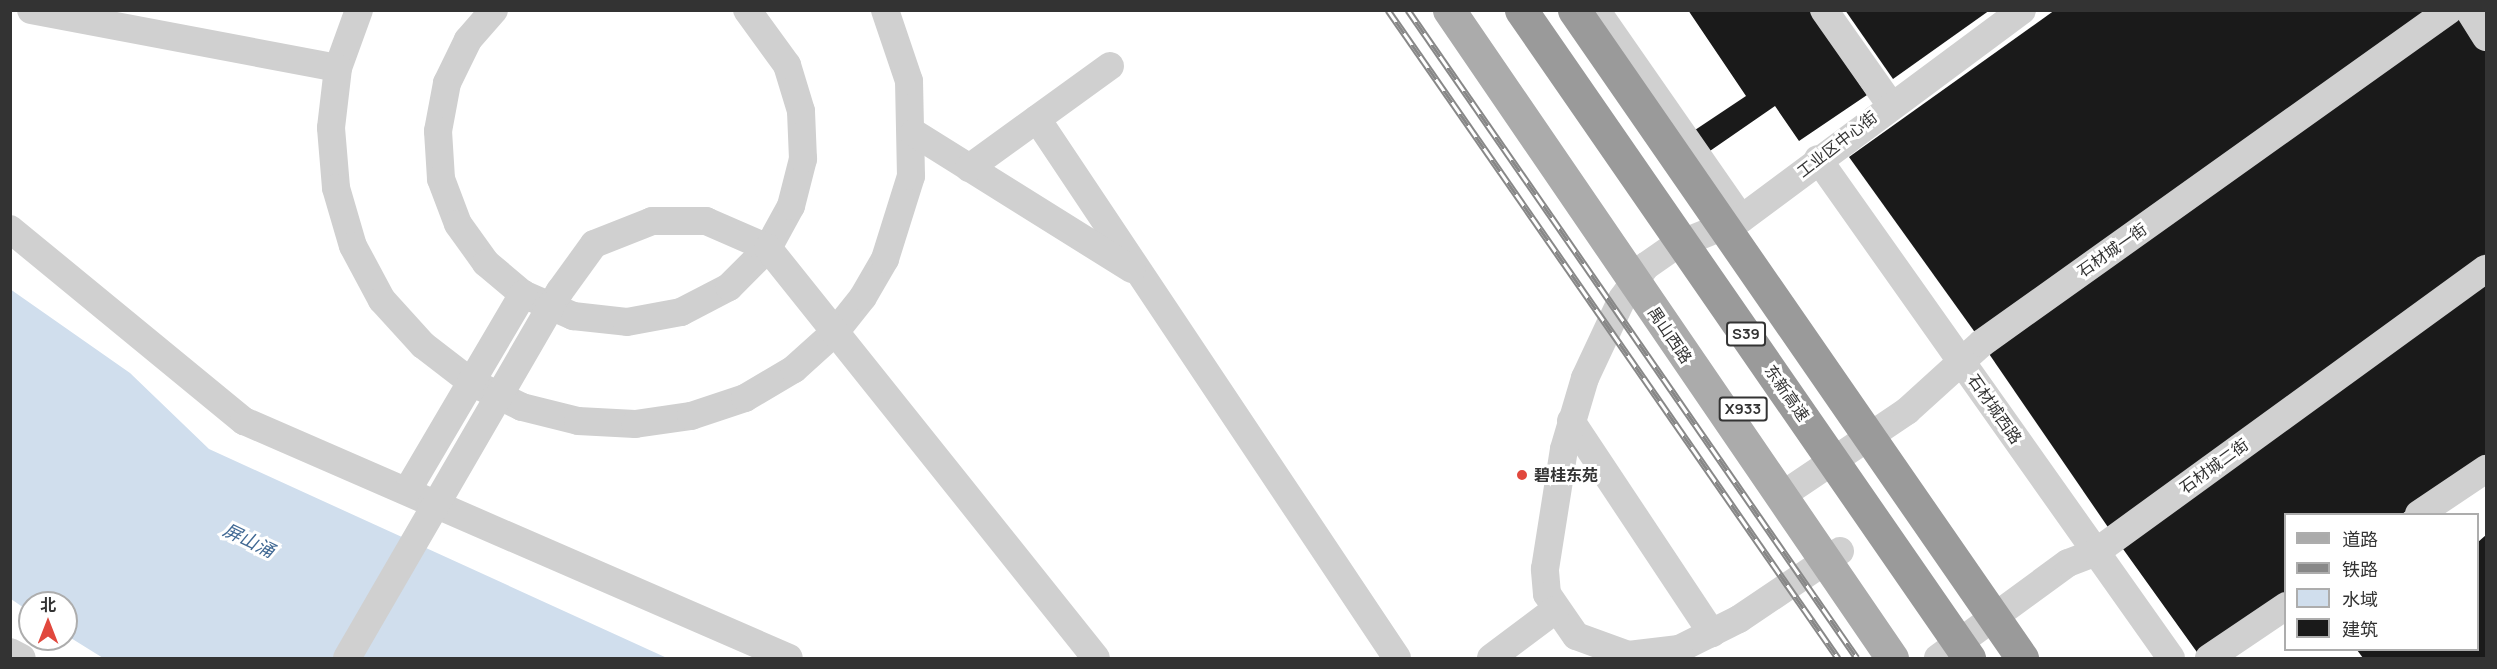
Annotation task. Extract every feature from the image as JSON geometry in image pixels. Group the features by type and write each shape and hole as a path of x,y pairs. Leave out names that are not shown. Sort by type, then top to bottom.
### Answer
{"highway":[{"name":"东新高速","path":"1521,10 1969,658"},
{"name":"S39","path":"1574,10 2022,658"}],"main road":[{"name":"禺山西路","path":"1449,10 1640,273"},
{"name":"禺山西路","path":"1472,10 1640,273 1832,556 1892,658"},
{"name":"禺山西路","path":"1832,556 1914,658"}],"street":[{"path":"31,10 338,68"},
{"path":"359,10 338,68 331,128 334,168 353,246 389,307 423,345 471,382 522,406 578,421 634,424 691,416 744,398 784,375 836,331 863,297 893,239 911,176 914,133 909,81 885,10"},
{"path":"494,10 468,40 447,83 438,130 441,178 464,232 486,263 523,294 573,316 627,322 681,312 720,292 768,248 791,206 803,159 801,111 787,65 747,10"},
{"path":"1596,10 1741,219"},
{"path":"1824,10 1890,104"},
{"name":"工业区中心街","path":"1640,273 1676,246 1741,219 1890,104 2022,10"},
{"name":"石材城一街","path":"1788,491 1907,411 1960,360 2449,10"},
{"path":"2469,10 2487,37"},
{"path":"969,168 1110,66"},
{"path":"1037,119 1397,658"},
{"path":"914,133 1142,275"},
{"name":"石材城西路","path":"1818,159 2171,658"},
{"path":"347,658 560,291 594,244 652,221 706,221 768,248 1096,658"},
{"path":"10,229 244,421 789,658"},
{"name":"石材城二街","path":"1938,658 2068,563 2096,552 2487,269"},
{"path":"1640,273 1585,378 1571,421 1547,547 1546,594 1555,610 1576,636 1628,655 1679,649 1712,633 1832,556"},
{"path":"407,491 523,294"},
{"path":"1571,421 1712,633"},
{"path":"2421,513 2487,469"},
{"path":"2209,658 2284,607"},
{"path":"1491,658 1555,610"},
{"path":"10,652 22,658"}],"water":[{"name":"屏山涌","path":"10,289 130,373 209,449 667,658 103,658 78,642 78,591 18,591 18,604 11,599"}],"building":[{"path":"1688,10 1809,10 1867,95 1799,141 1775,106 1707,153 1692,132 1746,96"},
{"path":"1845,10 1990,10 1893,79"},
{"path":"2055,10 2441,10 1979,338 1849,157"},
{"path":"2456,10 2486,49 2486,262 2112,533 1985,348"},
{"path":"2486,276 2486,456 2403,513 2284,513 2284,596 2199,655 2118,542"},
{"path":"2486,535 2486,658 2363,658 2358,651 2479,651 2479,541"}],"railway":[{"path":"1388,10 1838,658"},
{"path":"1408,10 1857,658"}],"place":[{"name":"碧桂东苑","path":"1522,475"}]}
